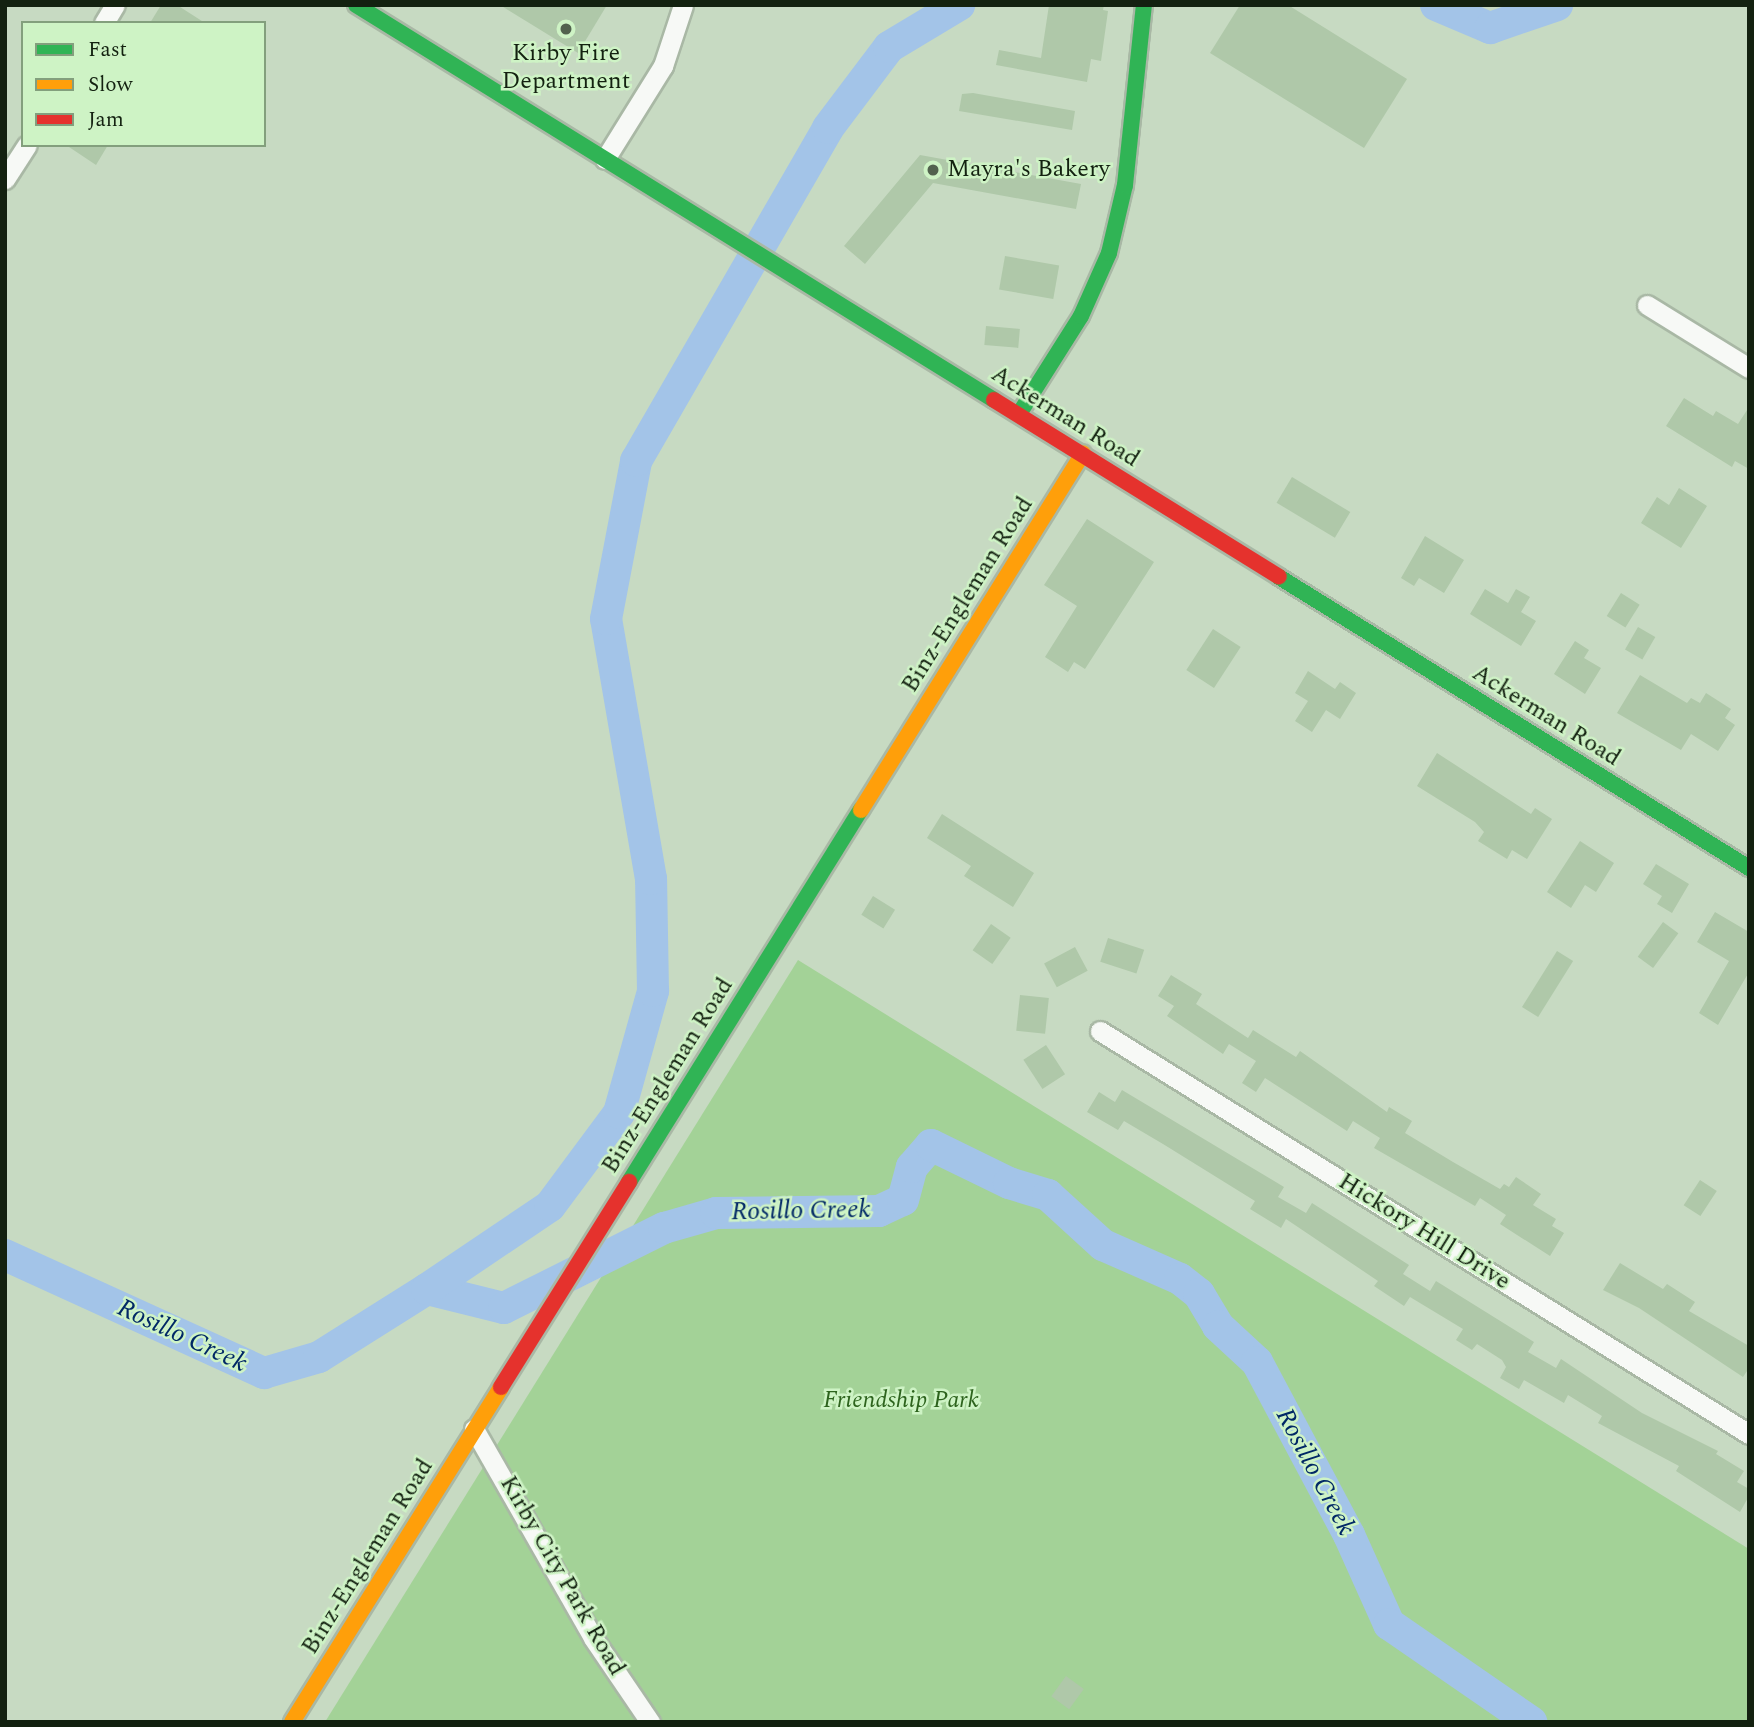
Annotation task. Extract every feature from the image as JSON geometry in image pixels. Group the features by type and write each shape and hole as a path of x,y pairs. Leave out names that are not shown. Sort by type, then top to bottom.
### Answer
{"street":[{"path":"105,21 115,5"},
{"name":"Ackerman Road","path":"356,5 1749,868"},
{"path":"605,159 663,66 683,5"},
{"path":"1019,414 1081,316 1109,253 1125,185 1144,5"},
{"path":"5,179 26,147"},
{"path":"1647,305 1749,368"},
{"name":"Binz-Engleman Road","path":"292,1722 1083,454"},
{"name":"Hickory Hill Drive","path":"1100,1031 1749,1434"},
{"name":"Kirby City Park Road","path":"474,1429 593,1638 650,1722"}],"green space":[{"name":"Friendship Park","path":"798,960 1749,1549 1749,1722 325,1722"}],"building":[{"path":"161,5 177,5 202,21 151,21"},
{"name":"Kirby Fire Department","path":"500,5 607,5 578,53"},
{"path":"1049,5 1104,5 1103,10 1108,11 1101,61 1091,59 1087,82 996,65 999,50 1041,58"},
{"path":"1240,5 1288,5 1407,79 1364,148 1210,53"},
{"path":"973,93 1075,111 1072,130 959,111 962,94"},
{"path":"69,147 107,147 96,165"},
{"path":"920,155 1081,184 1076,209 933,183 865,264 844,246"},
{"path":"1005,256 1059,266 1053,299 999,289"},
{"path":"986,326 1020,329 1018,348 984,345"},
{"path":"1684,398 1713,416 1716,411 1738,424 1749,407 1749,469 1735,461 1732,467 1666,426"},
{"path":"1292,477 1350,512 1335,538 1277,503"},
{"path":"1679,488 1707,506 1681,548 1641,523 1657,497 1669,505"},
{"path":"1087,519 1154,562 1085,669 1074,662 1068,672 1045,657 1077,606 1044,585"},
{"path":"1425,536 1464,560 1444,593 1419,578 1414,586 1401,578"},
{"path":"1485,589 1508,603 1516,589 1530,597 1521,612 1536,621 1521,646 1470,614"},
{"path":"1621,593 1640,605 1625,628 1607,616"},
{"path":"1638,627 1655,637 1642,660 1625,650"},
{"path":"1213,629 1241,647 1214,688 1186,670"},
{"path":"1575,641 1589,650 1584,658 1601,668 1585,694 1554,674"},
{"path":"1308,671 1335,689 1340,682 1356,693 1340,719 1326,710 1312,732 1295,721 1308,701 1295,693"},
{"path":"1640,675 1687,703 1691,698 1700,703 1706,693 1731,709 1725,718 1735,725 1718,751 1691,734 1681,750 1617,713"},
{"path":"1437,753 1531,814 1535,808 1552,819 1527,859 1512,850 1507,859 1478,841 1484,832 1475,822 1417,786"},
{"path":"942,814 1034,873 1013,907 964,876 971,866 927,838"},
{"path":"1580,841 1614,863 1596,892 1585,885 1571,908 1547,892"},
{"path":"1656,864 1689,884 1672,913 1657,904 1662,896 1643,884"},
{"path":"873,896 895,910 883,928 861,915"},
{"path":"1715,912 1749,932 1749,972 1718,1025 1699,1013 1729,961 1697,942"},
{"path":"1663,922 1678,933 1653,968 1638,957"},
{"path":"991,924 1011,938 992,964 973,950"},
{"path":"1108,938 1144,950 1136,974 1100,962"},
{"path":"1075,947 1088,971 1057,987 1044,963"},
{"path":"1557,951 1573,961 1538,1017 1522,1007"},
{"path":"1171,975 1202,994 1196,1004 1248,1038 1253,1030 1296,1057 1300,1051 1387,1112 1389,1107 1412,1121 1405,1133 1453,1162 1500,1189 1504,1184 1509,1187 1516,1177 1541,1194 1533,1205 1556,1219 1552,1226 1564,1233 1550,1256 1500,1224 1506,1215 1480,1198 1475,1206 1374,1148 1380,1138 1353,1121 1347,1131 1265,1078 1256,1092 1242,1083 1256,1061 1229,1044 1223,1054 1167,1016 1174,1006 1158,996"},
{"path":"1020,995 1049,998 1045,1034 1016,1031"},
{"path":"1046,1045 1065,1074 1042,1089 1023,1060"},
{"path":"1122,1090 1284,1187 1278,1197 1306,1213 1312,1203 1409,1265 1403,1274 1430,1291 1436,1281 1534,1342 1528,1352 1556,1368 1561,1359 1642,1413 1718,1451 1716,1454 1744,1471 1737,1482 1749,1489 1749,1496 1740,1512 1676,1471 1679,1466 1598,1423 1602,1416 1568,1395 1564,1403 1524,1380 1519,1389 1500,1378 1506,1367 1502,1360 1477,1344 1472,1350 1456,1340 1463,1329 1410,1297 1404,1306 1374,1286 1378,1281 1286,1219 1281,1228 1250,1209 1255,1201 1163,1144 1124,1121 1118,1130 1087,1112 1099,1092 1115,1102"},
{"path":"1700,1180 1717,1191 1700,1216 1684,1205"},
{"path":"1620,1263 1663,1289 1667,1284 1695,1302 1689,1311 1749,1346 1749,1368 1743,1377 1639,1308 1603,1290"},
{"path":"1066,1676 1084,1689 1069,1709 1051,1696"}],"waterway":[{"path":"427,1289 550,1206 619,1113 653,991 651,879 606,619 636,461 828,128 889,47 959,5"},
{"path":"1436,5 1490,28 1557,5"},
{"name":"Rosillo Creek","path":"5,1255 264,1373 319,1357 427,1289 504,1308 664,1228 716,1213 879,1211 903,1200 912,1167 931,1145 1009,1183 1048,1195 1103,1245 1180,1279 1199,1294 1218,1326 1257,1362 1349,1535 1389,1624 1531,1722"}],"traffic: fast":[{"path":"356,5 994,400"},
{"path":"1019,414 1081,316 1109,253 1125,185 1144,5"},
{"path":"1279,577 1749,868"},
{"path":"629,1182 861,810"}],"traffic: slow":[{"path":"861,810 1083,454"},
{"path":"292,1722 501,1387"}],"traffic: jam":[{"path":"994,400 1279,577"},
{"path":"501,1387 629,1182"}],"place":[{"name":"Kirby Fire Department","path":"566,29"},
{"name":"Mayra's Bakery","path":"933,170"}]}
